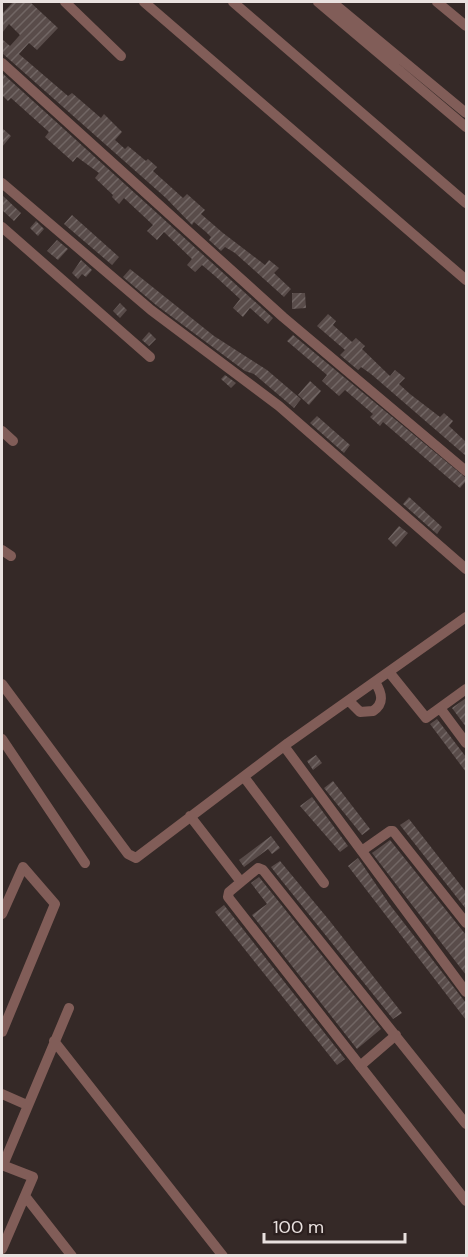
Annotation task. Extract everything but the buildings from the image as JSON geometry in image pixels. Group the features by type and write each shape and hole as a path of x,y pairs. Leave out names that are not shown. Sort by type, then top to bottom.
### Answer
{"street":[{"path":"65,2 121,56"},
{"path":"144,2 466,280"},
{"path":"233,2 466,203"},
{"path":"318,2 466,127"},
{"path":"332,2 466,113"},
{"path":"437,2 466,26"},
{"path":"2,63 283,317 466,471"},
{"path":"2,183 151,310 279,406 466,570"},
{"path":"2,227 150,357"},
{"path":"2,431 13,441"},
{"path":"2,684 132,857 142,855 284,746 465,620"},
{"path":"389,672 425,717 466,689"},
{"path":"349,700 360,712 374,711 380,705 382,696 375,682"},
{"path":"440,708 466,743"},
{"path":"2,739 85,863"},
{"path":"284,746 466,992"},
{"path":"244,777 324,883"},
{"path":"190,816 241,882"},
{"path":"363,850 393,831 466,923"},
{"path":"2,914 23,867 55,904 2,1032"},
{"path":"466,1124 261,868 229,892 228,897 466,1201"},
{"path":"2,1249 33,1177 2,1165 69,1008"},
{"path":"360,1066 396,1035"},
{"path":"54,1041 223,1256"},
{"path":"2,1094 27,1105"},
{"path":"25,1196 72,1256"}]}
